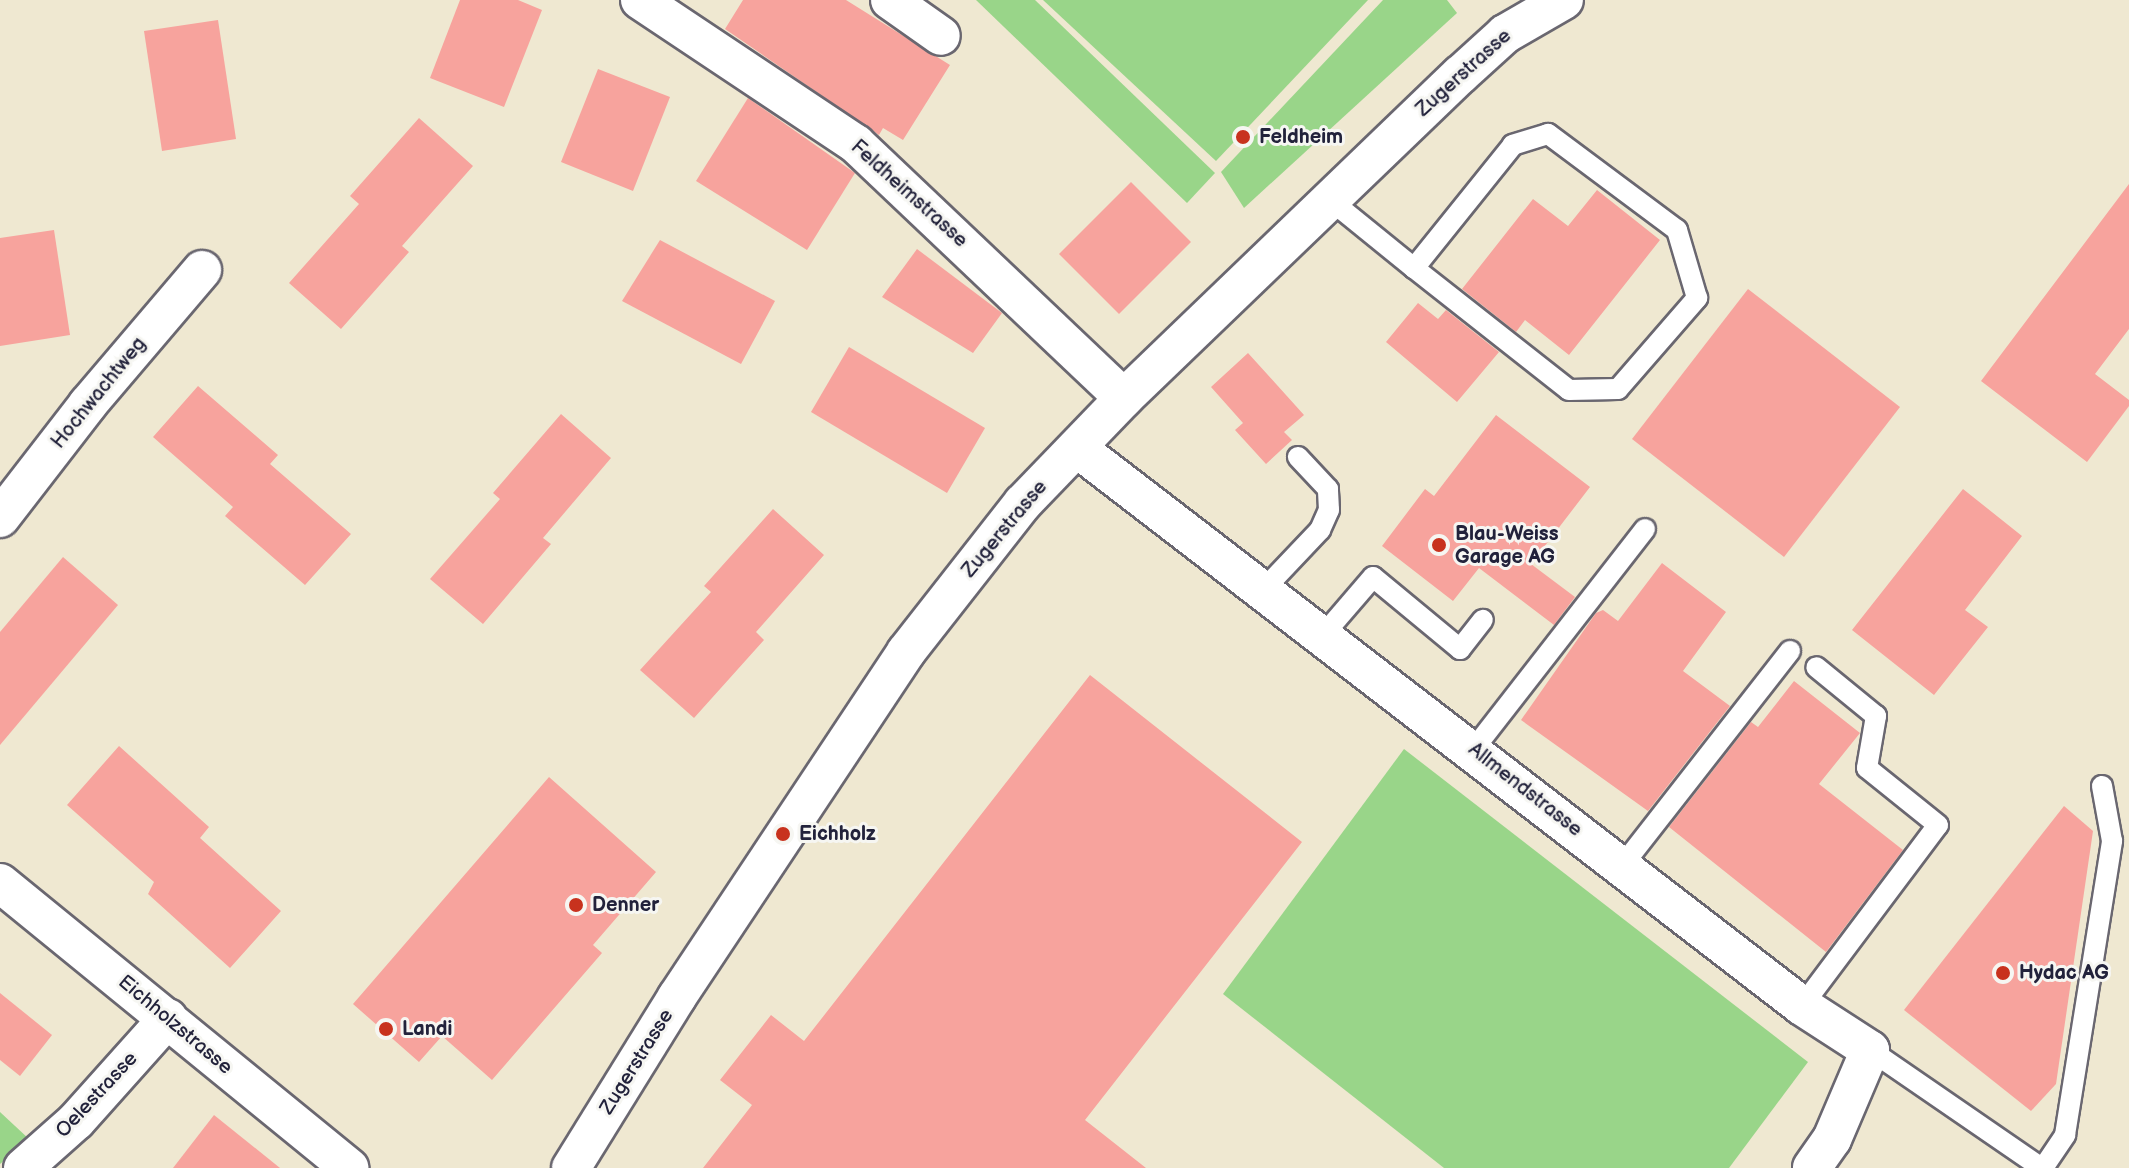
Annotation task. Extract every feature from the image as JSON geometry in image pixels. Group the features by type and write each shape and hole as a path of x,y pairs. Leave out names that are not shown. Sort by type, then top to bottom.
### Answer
{"street":[{"path":"890,0 941,36"},
{"name":"Zugerstrasse","path":"571,1168 677,997 906,652 1023,503 1124,398 1329,199 1537,5"},
{"name":"Feldheimstrasse","path":"665,7 867,152 1124,398"},
{"name":"Hochwachtweg","path":"0,518 88,404 202,270"},
{"name":"Allmendstrasse","path":"1077,448 1265,588 1802,1006 1870,1050"},
{"name":"Eichholzstrasse","path":"0,883 349,1168"},
{"name":"Oelestrasse","path":"23,1168 76,1121 168,1018"},
{"path":"1812,1168 1832,1139 1870,1050"}],"lane":[{"path":"1329,199 1414,268 1569,390 1618,389 1697,298 1677,230 1548,134 1513,145 1414,268"},
{"path":"1265,588 1320,530 1329,510 1328,489 1298,457"},
{"path":"1473,750 1645,529"},
{"path":"1324,634 1373,577 1460,649 1483,620"},
{"path":"1622,866 1790,651"},
{"path":"1802,1006 1938,825 1867,768 1876,716 1816,667"},
{"path":"1870,1050 2042,1168 2065,1135 2105,887 2112,841 2102,786"}],"green space":[{"path":"976,0 1035,0 1215,173 1187,203"},
{"path":"1043,0 1368,0 1216,161"},
{"path":"1383,0 1447,0 1457,13 1244,208 1221,172"},
{"path":"1404,749 1808,1062 1729,1168 1444,1168 1223,994"},
{"path":"0,1112 29,1139 0,1164"}],"building":[{"path":"460,0 518,0 542,10 504,107 430,78"},
{"path":"743,0 846,0 950,65 903,140 883,128 879,135 725,29"},
{"path":"218,20 236,139 162,151 144,31"},
{"path":"598,69 670,97 633,191 561,162"},
{"path":"748,98 855,173 807,250 696,181"},
{"path":"419,118 473,166 402,246 409,252 341,329 289,283 359,204 350,196"},
{"path":"1131,182 1191,242 1119,314 1059,254"},
{"path":"2129,184 2129,329 2095,374 2129,400 2129,406 2087,462 1981,381"},
{"path":"1597,190 1660,240 1569,355 1525,320 1516,332 1462,289 1533,199 1568,226"},
{"path":"54,230 70,335 0,346 0,238"},
{"path":"660,240 775,301 741,364 622,301"},
{"path":"917,249 1002,313 973,353 882,297"},
{"path":"1748,289 1900,407 1784,557 1632,439"},
{"path":"1418,303 1438,319 1446,310 1499,352 1457,402 1386,342"},
{"path":"849,347 985,428 947,493 811,412"},
{"path":"1248,353 1304,415 1284,432 1292,440 1266,464 1235,430 1243,423 1211,387"},
{"path":"198,386 278,455 270,464 351,534 305,585 225,516 233,507 153,437"},
{"path":"561,414 611,458 543,538 551,544 483,624 430,579 500,499 493,493"},
{"path":"1496,415 1590,487 1531,564 1575,597 1554,625 1479,568 1453,601 1382,546 1425,489 1434,496"},
{"path":"1963,489 2022,536 1965,610 1988,627 1934,695 1852,630"},
{"path":"773,509 824,555 756,632 764,640 694,718 640,670 711,592 704,586"},
{"path":"63,557 118,605 0,745 0,632"},
{"path":"1662,563 1726,612 1683,671 1730,706 1648,811 1521,720 1596,613 1603,610 1618,621"},
{"path":"1090,675 1302,842 1085,1120 1146,1168 703,1168 752,1105 720,1080 771,1015 804,1041"},
{"path":"1794,681 1860,733 1819,784 1903,850 1826,952 1669,827 1751,722 1758,727"},
{"path":"119,746 209,827 200,838 281,911 230,968 148,894 154,882 67,805"},
{"path":"549,777 656,872 593,945 602,953 492,1080 442,1036 419,1062 353,1004"},
{"name":"Hydac AG","path":"2064,806 2093,831 2056,1084 2031,1111 1904,1010"},
{"path":"0,993 52,1035 20,1076 0,1060"},
{"path":"214,1115 280,1168 173,1168"}],"place":[{"name":"Feldheim","path":"1243,137"},
{"name":"Blau-Weiss Garage AG","path":"1439,545"},
{"name":"Eichholz","path":"783,834"},
{"name":"Denner","path":"576,905"},
{"name":"Hydac AG","path":"2003,973"},
{"name":"Landi","path":"386,1029"}]}
